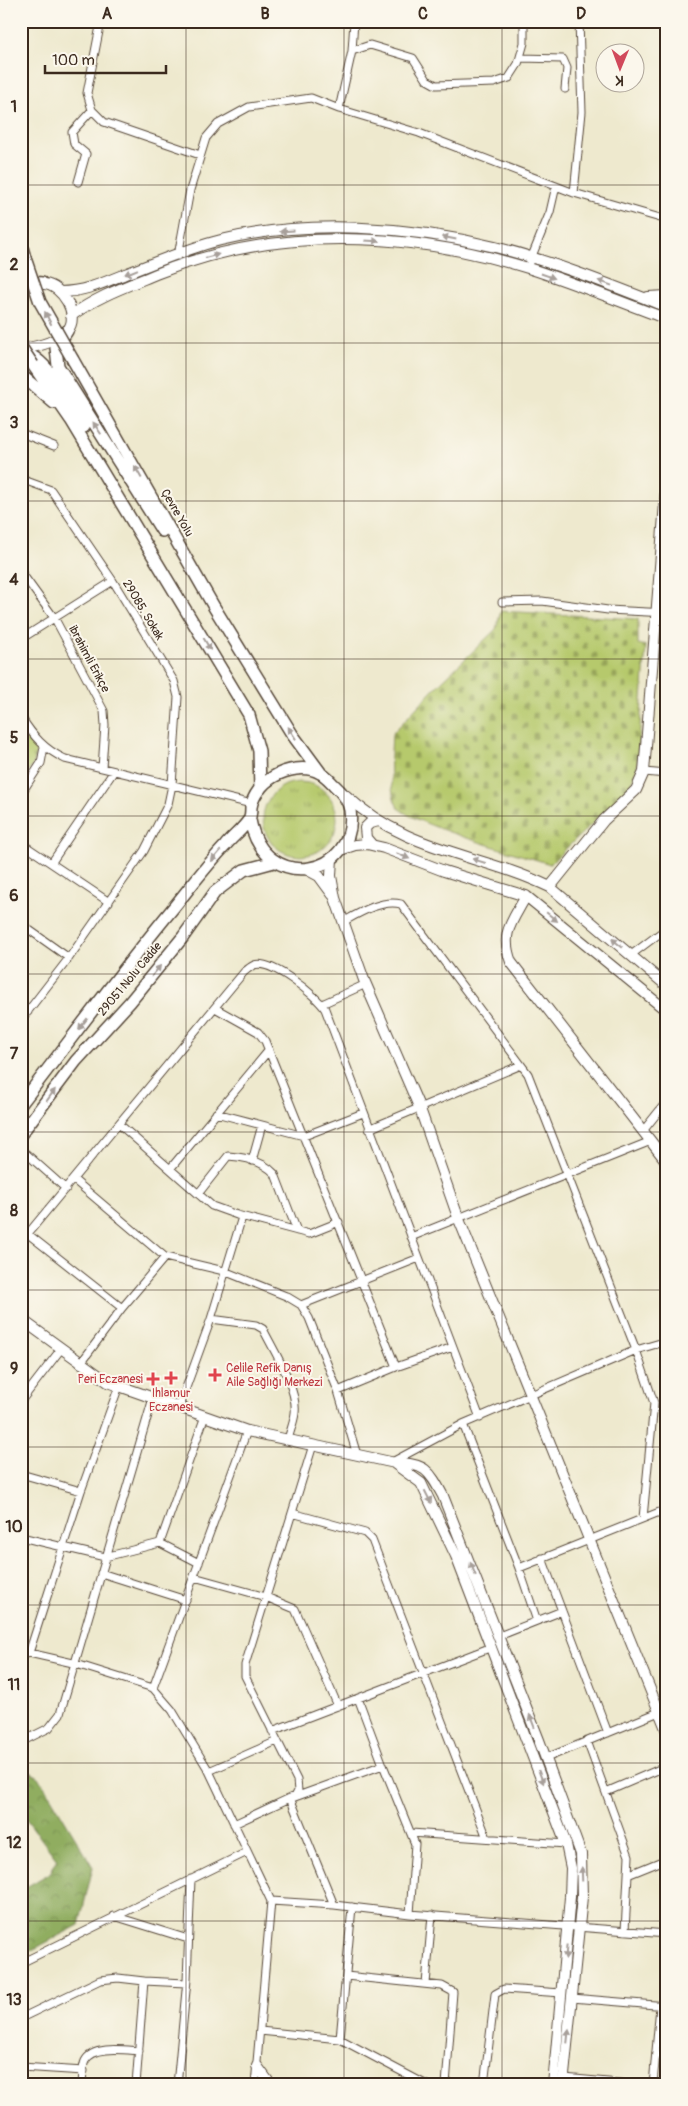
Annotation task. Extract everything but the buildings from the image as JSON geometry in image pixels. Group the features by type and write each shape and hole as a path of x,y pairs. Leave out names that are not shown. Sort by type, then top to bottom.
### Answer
{"main road":[{"name":"Çevre Yolu","path":"21,244 40,302 238,644 297,741 320,772"},
{"path":"21,281 42,284"},
{"path":"67,331 56,348 58,366 202,594 238,644"},
{"path":"21,349 66,413 190,615 248,715 259,752 260,789"},
{"path":"21,349 31,353 44,365 65,396 176,578 190,615"},
{"path":"21,375 66,413"},
{"path":"303,769 320,772 344,793 349,807 351,822 348,837 336,854 320,866 306,869 289,868 274,862 261,851 253,837 250,820 252,804 260,789 272,777 287,770 303,769"},
{"name":"29051 Nolu Cadde","path":"21,1104 168,914 226,844 250,820"},
{"name":"29051 Nolu Cadde","path":"21,1134 76,1061 130,1002 178,944 215,892 244,870 274,862"}],"street":[{"path":"101,21 87,93 92,110 104,122 200,155"},
{"path":"339,109 352,51 354,21"},
{"path":"352,51 370,45 413,58 427,80 436,85 502,81 514,73 521,58 524,21"},
{"path":"574,193 582,112 579,21"},
{"path":"521,58 563,59 567,68 565,89"},
{"path":"178,265 178,253 190,190 206,138 218,124 249,107 311,98 339,109 419,133 574,193 667,220"},
{"path":"78,182 86,154 74,144 72,132 92,110"},
{"path":"529,263 550,212 556,186"},
{"path":"60,292 78,292 178,253 221,240 257,233 332,227 440,236 496,247 614,299 667,319"},
{"path":"71,316 87,304 178,265 249,246 316,238 439,247 529,263 634,294 667,307"},
{"path":"21,289 42,284 50,285 66,299 72,323 67,331 50,340 21,349"},
{"path":"634,294 656,297 667,296"},
{"path":"614,299 619,304 667,325"},
{"path":"21,433 54,446"},
{"path":"550,888 604,820 636,790 644,772 662,613 667,478"},
{"name":"29085. Sokak","path":"21,480 51,490 113,581 174,681 178,697 172,785 168,804 144,851 69,958 21,1020"},
{"name":"ibrahimli Erikçe","path":"21,572 55,619 104,711 102,768"},
{"path":"21,639 113,581"},
{"path":"502,602 542,601 608,610 662,613"},
{"path":"21,717 34,737 44,747 65,759 252,804"},
{"path":"21,794 41,763 44,747"},
{"path":"52,862 114,771"},
{"path":"644,772 667,774"},
{"path":"344,793 363,812 418,842 527,876 550,888 667,986"},
{"path":"372,845 366,838 365,828 370,823 379,822"},
{"path":"21,843 109,902"},
{"path":"667,1011 526,896 444,871 372,845 355,845 336,854 331,876 335,898 366,984 420,1109 458,1217 667,1731"},
{"path":"306,869 319,876 335,898"},
{"path":"526,896 507,935 505,945 511,962 667,1162"},
{"path":"343,922 365,911 393,902 401,904 528,1074 636,1350 655,1409 643,1518"},
{"path":"21,924 69,958"},
{"path":"632,955 667,928"},
{"path":"21,1242 244,972 254,965 262,965 286,975 319,999 322,1004 480,1418"},
{"path":"322,1004 366,984"},
{"path":"21,1007 28,1012"},
{"path":"215,1008 258,1032 269,1050 396,1367"},
{"path":"170,1169 269,1050"},
{"path":"369,1129 521,1065"},
{"path":"643,1131 667,1101"},
{"path":"216,1113 304,1136 363,1113"},
{"path":"120,1124 212,1206 242,1217 309,1234 339,1222"},
{"path":"252,1161 262,1125"},
{"path":"411,1237 650,1141"},
{"path":"21,1149 66,1189"},
{"path":"198,1194 228,1156 269,1167 275,1174 297,1230"},
{"path":"74,1180 166,1257 224,1271 286,1296 301,1305 309,1318 338,1391 357,1455"},
{"path":"180,1407 211,1319 224,1271 242,1217"},
{"path":"28,1234 122,1308"},
{"path":"80,1364 122,1308 166,1257"},
{"path":"301,1305 362,1279 419,1258"},
{"path":"211,1319 256,1325 263,1329 294,1398 295,1414 288,1440"},
{"path":"21,1334 25,1322 80,1364 108,1382 247,1431 393,1463 414,1463 433,1478 443,1496 499,1636 581,1854 582,1897 564,2081 641,2085"},
{"path":"393,1463 463,1424 636,1350 667,1341"},
{"path":"338,1391 396,1367 453,1347"},
{"path":"21,1401 61,1349"},
{"path":"120,1386 81,1491 64,1547 25,1654 73,1663 153,1688 172,1710 209,1771 271,1901 255,2085"},
{"path":"21,1742 49,1728 60,1714 73,1663 153,1398"},
{"path":"160,1543 205,1416"},
{"path":"463,1424 519,1568 537,1621"},
{"path":"153,1688 247,1431"},
{"path":"292,1798 298,1791 297,1780 244,1676 245,1665 313,1445"},
{"path":"393,1463 414,1476 426,1491 456,1556 566,1844 571,1868 568,1926 553,2085"},
{"path":"21,1474 81,1491"},
{"path":"519,1568 667,1509"},
{"path":"292,1513 365,1533 372,1540 488,1838"},
{"path":"21,1537 106,1557 160,1543 199,1563"},
{"path":"542,1558 608,1733"},
{"path":"101,1573 186,1600"},
{"path":"194,1577 266,1597 295,1609 338,1706"},
{"path":"499,1636 562,1611"},
{"path":"272,1731 492,1647"},
{"path":"358,1698 382,1765 411,1833 416,1852 410,1914"},
{"path":"546,1758 659,1712"},
{"path":"209,1771 277,1741"},
{"path":"587,1742 627,1848 630,1874 624,1931"},
{"path":"234,1824 292,1798 382,1765"},
{"path":"606,1792 667,1766"},
{"path":"292,1798 334,1904"},
{"path":"411,1833 566,1844"},
{"path":"21,1963 247,1852"},
{"path":"630,1874 667,1859"},
{"path":"177,2085 186,1983 191,1879"},
{"path":"271,1901 334,1904 410,1914 667,1934"},
{"path":"340,2038 352,1907"},
{"path":"426,1984 432,1915"},
{"path":"114,1916 188,1939"},
{"path":"346,1976 442,1986 453,1992 446,2085"},
{"path":"21,2018 100,1980 118,1978 186,1983"},
{"path":"136,2085 144,1981"},
{"path":"484,2085 495,1994 504,1989 562,1993"},
{"path":"572,1998 664,2006 653,2085"},
{"path":"260,2031 340,2038 427,2085"},
{"path":"82,2085 86,2060 101,2051 110,2049 139,2051"},
{"path":"257,2066 271,2085"},
{"path":"21,2067 84,2072"}],"green space":[{"path":"501,611 638,619 638,644 646,646 637,767 631,786 550,864 443,830 421,821 405,813 397,806 392,790 392,734 433,690 496,629"},
{"path":"21,726 36,751 34,763 21,783"},
{"path":"300,782 321,788 331,798 337,819 331,840 321,850 300,856 279,850 269,840 263,819 269,798 279,788"},
{"path":"21,1767 39,1777 93,1867 79,1925 21,1956 21,1890 50,1873 57,1860 21,1812"}],"place":[{"name":"Celile Refik Danış Aile Sağlığı Merkezi","path":"215,1375"},
{"name":"Ihlamur Eczanesi","path":"171,1378"},
{"name":"Peri Eczanesi","path":"153,1379"}]}
